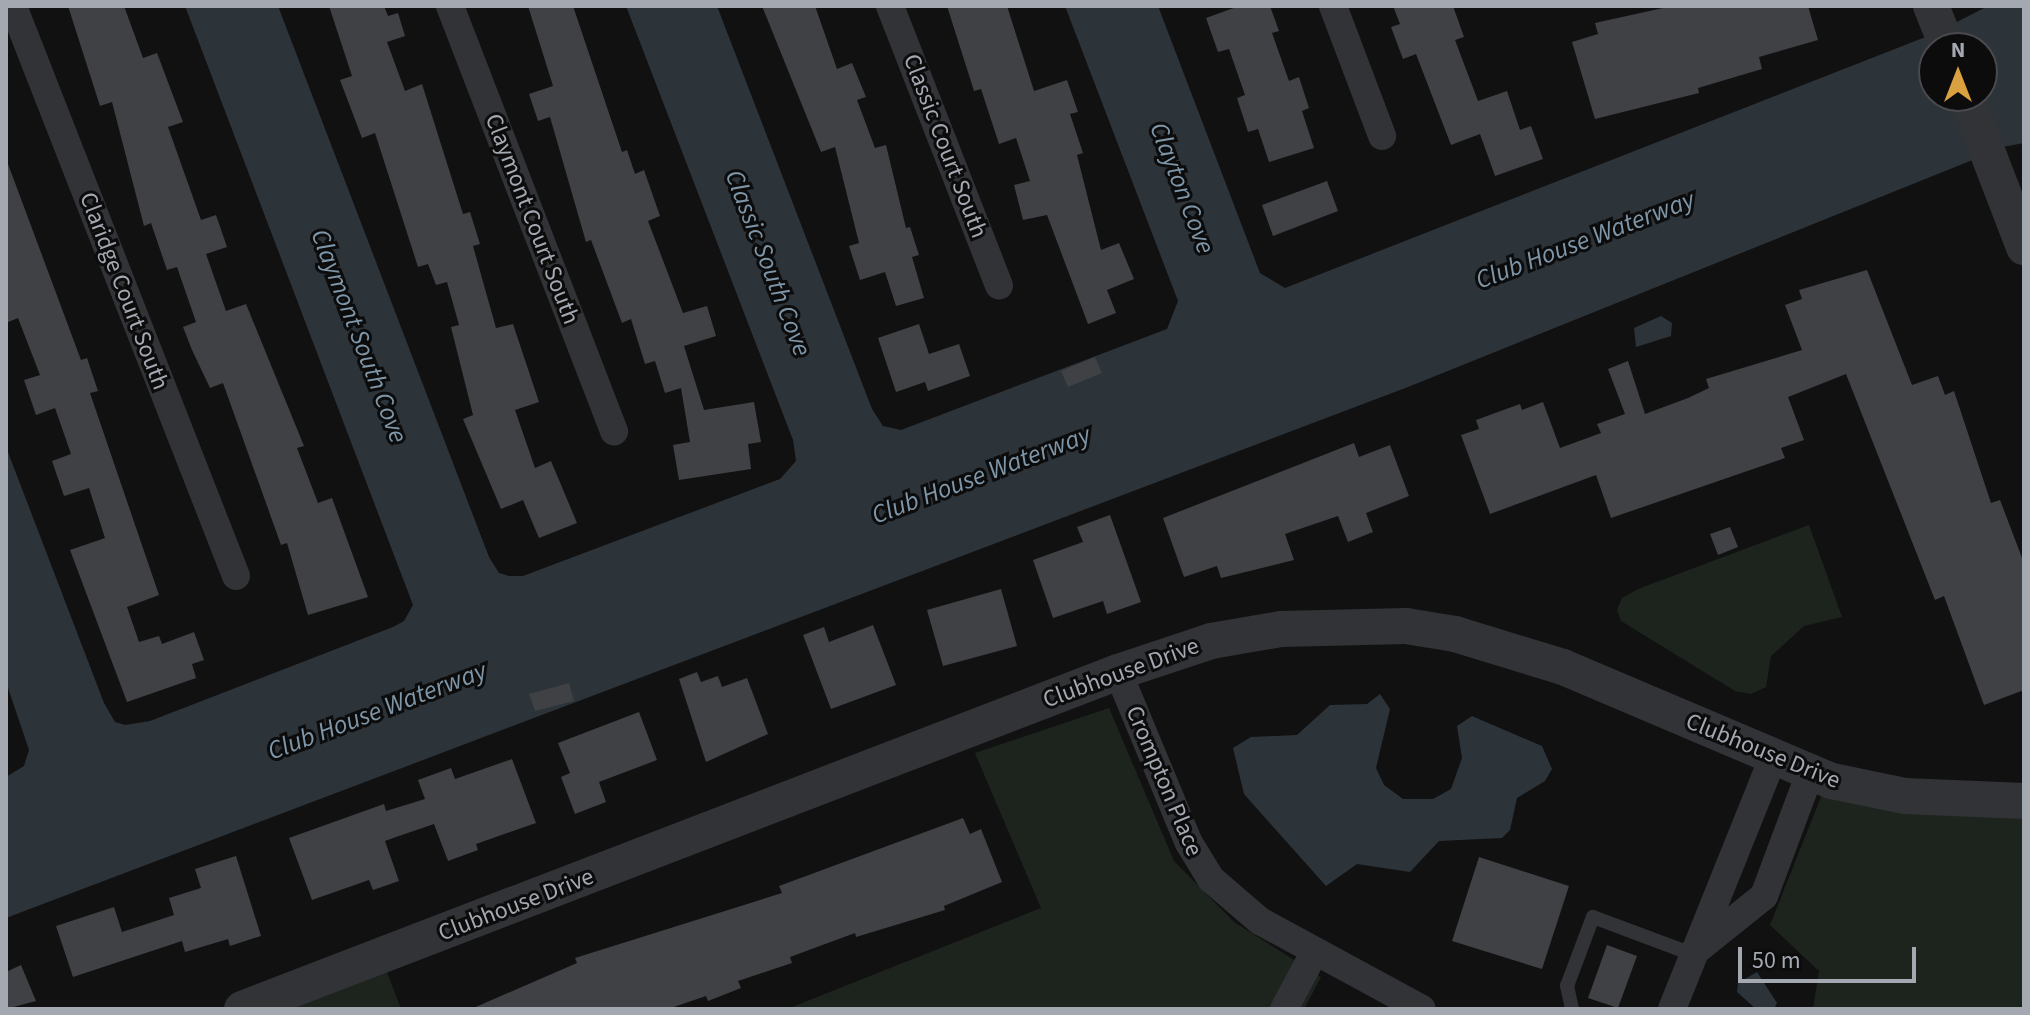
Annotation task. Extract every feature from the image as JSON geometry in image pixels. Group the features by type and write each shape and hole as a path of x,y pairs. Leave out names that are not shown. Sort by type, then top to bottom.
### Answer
{"street":[{"name":"Claridge Court South","path":"13,6 236,576"},
{"name":"Claymont Court South","path":"450,6 614,431"},
{"name":"Classic Court South","path":"890,6 999,286"},
{"path":"1333,6 1382,136"},
{"path":"1931,6 1942,32"},
{"path":"1972,112 2024,247"},
{"name":"Clubhouse Drive","path":"242,1009 1118,672 1245,634 1313,626 1406,626 1486,642 1563,667 1810,773 1905,796 2024,801"},
{"name":"Crompton Place","path":"1118,672 1200,863 1240,907 1314,953 1422,1009"},
{"path":"1672,1009 1773,758"},
{"path":"1692,954 1764,896 1810,773"},
{"path":"1284,1009 1314,953"}],"lane":[{"path":"1572,1009 1567,986 1593,917 1692,954"}],"shaded area":[{"path":"1809,525 1842,617 1804,626 1771,656 1766,687 1751,694 1735,691 1621,621 1617,610 1622,598 1638,589"},
{"path":"1109,708 1174,861 1234,922 1321,977 1304,1009 787,1009 1041,908 975,753"},
{"path":"1823,792 2024,816 2024,1009 1813,1009 1819,971 1770,925"},
{"path":"387,972 401,1009 292,1009"}],"water":[{"path":"185,6 278,6 489,557 499,573 509,576 523,576 780,479 796,461 793,440 626,6 717,6 872,409 883,426 901,430 1167,329 1178,301 1065,6 1158,6 1260,273 1285,288 1918,40 1918,112 1957,112 1975,159 1408,387 6,918 6,777 24,766 29,750 6,682 6,447 104,703 115,722 125,725 150,721 393,627 404,621 413,605"},
{"path":"1988,6 2024,6 2024,143 1997,148 1987,112 1998,112 1998,32 1953,32 1951,25"},
{"path":"1661,316 1672,323 1671,336 1636,347 1634,328"},
{"path":"1380,694 1390,709 1376,768 1384,785 1403,799 1433,799 1451,789 1462,758 1457,726 1472,716 1542,746 1552,769 1545,781 1517,798 1510,830 1502,838 1439,841 1410,872 1357,864 1326,886 1244,794 1233,748 1251,737 1297,735 1330,705 1367,704"},
{"path":"1757,972 1777,1003 1774,1009 1756,1009 1737,992 1738,983"}],"building":[{"path":"68,6 124,6 143,58 157,53 183,122 168,127 201,220 216,215 227,247 206,254 226,311 246,304 304,446 297,448 318,503 332,498 368,597 308,615 287,543 281,545 223,383 210,388 192,350 183,327 196,322 177,267 167,270 151,223 144,226 112,102 100,106"},
{"path":"329,6 384,6 388,16 398,13 405,36 387,42 405,91 422,84 463,214 470,212 480,244 473,246 496,328 513,324 539,402 515,410 535,468 551,461 577,523 539,538 523,500 501,509 463,419 473,415 451,327 459,325 447,282 436,285 428,264 418,267 375,133 362,138 340,80 352,76"},
{"path":"528,6 573,6 622,152 627,150 635,174 644,170 660,216 648,221 683,313 707,306 716,336 684,346 704,410 754,402 761,442 748,444 751,469 679,480 673,445 690,442 681,388 665,393 655,361 645,364 631,319 622,323 591,240 586,242 550,117 538,121 529,94 553,86"},
{"path":"762,6 815,6 837,69 852,63 866,97 857,100 875,148 886,145 906,228 910,227 919,255 912,257 924,298 896,306 885,272 860,280 849,246 859,243 835,147 821,152"},
{"path":"947,6 1007,6 1034,91 1067,80 1078,112 1070,114 1083,153 1077,155 1101,250 1119,243 1134,279 1107,290 1116,313 1088,324 1047,215 1023,220 1014,185 1030,181 1016,138 999,144 981,89 974,91"},
{"path":"1239,6 1270,6 1279,31 1272,33 1289,81 1299,77 1309,108 1302,111 1314,148 1269,162 1258,129 1248,132 1237,98 1245,95 1229,49 1218,52 1206,18"},
{"path":"1393,6 1453,6 1464,37 1455,40 1478,101 1507,91 1520,130 1531,126 1543,159 1495,176 1480,134 1451,145 1416,54 1403,59 1391,27 1400,24"},
{"path":"1672,6 1808,6 1818,40 1759,57 1762,69 1698,88 1699,93 1595,119 1572,42 1598,34 1595,23"},
{"path":"8,164 81,360 87,358 98,391 90,393 159,595 127,607 139,642 159,636 162,644 194,632 204,660 192,664 196,678 127,702 70,550 105,538 89,488 64,496 52,461 71,454 55,408 36,415 24,380 40,375 18,318 6,323"},
{"path":"1327,181 1338,211 1273,236 1262,205"},
{"path":"1867,270 1912,385 1938,376 1945,395 1954,391 1991,503 2000,500 2024,563 2024,690 1984,705 1944,596 1935,600 1846,374 1788,397 1804,440 1781,448 1785,458 1611,518 1596,475 1490,514 1461,435 1479,429 1476,420 1520,404 1522,410 1543,402 1560,448 1601,433 1597,424 1625,414 1608,369 1628,361 1645,414 1688,398 1709,388 1706,379 1802,350 1785,305 1802,299 1799,290"},
{"path":"919,324 929,354 959,344 970,376 928,391 925,382 896,392 878,338"},
{"path":"1095,357 1102,373 1068,387 1061,371"},
{"path":"1354,443 1359,457 1390,445 1409,496 1366,513 1373,532 1348,542 1338,516 1285,534 1294,560 1221,578 1217,566 1184,577 1163,518"},
{"path":"1110,515 1141,602 1107,614 1103,601 1053,618 1033,560 1083,542 1077,527"},
{"path":"1730,527 1738,547 1718,555 1710,534"},
{"path":"1001,589 1017,646 943,666 927,610"},
{"path":"873,625 896,685 831,709 803,635 824,627 829,642"},
{"path":"697,672 701,682 718,676 722,687 747,678 768,734 706,762 679,679"},
{"path":"569,683 574,701 535,711 529,694"},
{"path":"639,712 657,760 599,782 606,802 575,814 561,777 570,773 558,743"},
{"path":"512,759 536,823 476,844 478,850 448,861 434,824 396,837 385,841 399,881 373,890 369,880 312,900 289,838 384,804 386,811 425,799 418,780 451,768 455,779"},
{"path":"963,818 970,834 981,829 1002,882 944,906 945,910 856,937 855,933 790,957 792,963 738,981 741,988 708,1001 706,996 668,1009 471,1009 577,963 575,958 782,893 779,886"},
{"path":"236,856 261,936 230,946 228,939 185,952 182,941 73,977 56,926 114,907 122,932 174,915 169,898 201,888 195,869"},
{"path":"1479,857 1569,886 1542,969 1452,941"},
{"path":"1607,945 1637,956 1618,1008 1588,998"},
{"path":"21,965 36,1001 6,1009 6,972"}],"water label":[{"name":"Clayton Cove","path":"1182,188"},
{"name":"Club House Waterway","path":"1585,240"},
{"name":"Classic South Cove","path":"768,263"},
{"name":"Claymont South Cove","path":"359,336"},
{"name":"Club House Waterway","path":"981,475"},
{"name":"Club House Waterway","path":"377,711"}]}
